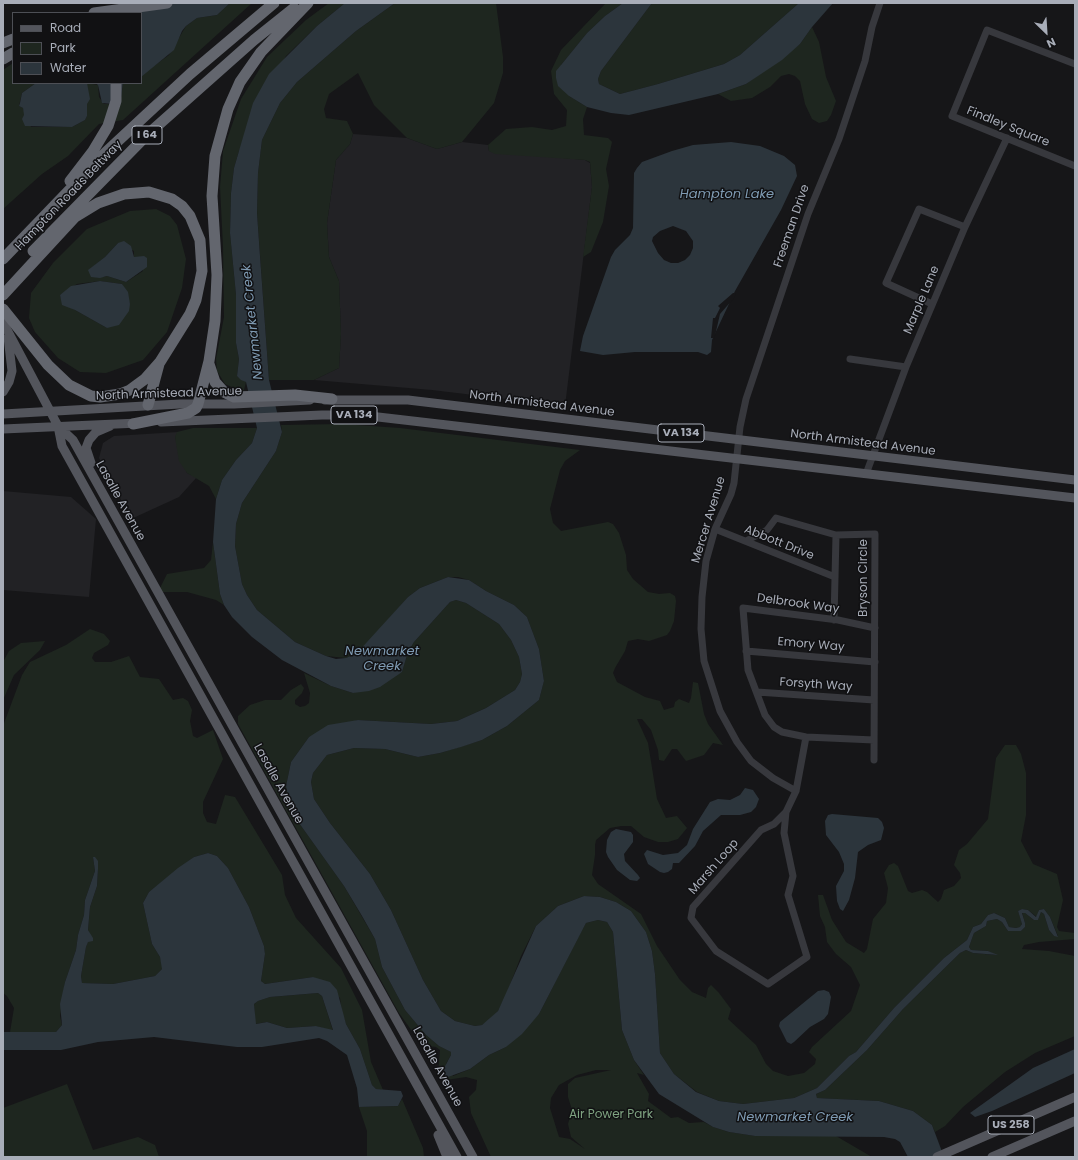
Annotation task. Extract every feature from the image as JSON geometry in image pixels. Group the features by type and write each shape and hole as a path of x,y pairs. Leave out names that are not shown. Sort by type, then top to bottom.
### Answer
{"highway":[{"path":"99,12 117,8 167,3"},
{"name":"Hampton Roads Beltway","path":"3,259 52,206 163,98 274,3"},
{"name":"Hampton Roads Beltway","path":"6,286 56,226 147,135 254,40 301,3"},
{"path":"134,424 188,413 196,408 198,404 209,361 217,298 212,189 215,156 228,109 240,82 262,52 308,3"},
{"path":"3,59 12,54"},
{"path":"52,206 83,162 93,151 108,126 116,101 116,84"},
{"path":"3,309 57,374 69,386 84,394 100,397 110,396 130,390 145,379 160,362 190,314 196,300 202,270 200,240 190,216 172,199 162,195 138,192 124,194 98,203 76,217 6,286"},
{"path":"209,361 211,373 218,387 229,395 245,400 286,398 332,399"},
{"path":"148,405 160,362"}],"main road":[{"name":"Lasalle Avenue","path":"3,322 50,412 58,426 73,440 473,1157"},
{"path":"3,392 9,382 12,371 8,331"},
{"name":"North Armistead Avenue","path":"332,399 408,400 1075,480"},
{"name":"North Armistead Avenue","path":"3,414 148,405 198,404 245,400"},
{"name":"VA 134","path":"3,429 288,416 345,415 396,418 1075,498"},
{"path":"114,424 96,432 92,436 87,444 87,452 142,564"},
{"name":"Lasalle Avenue","path":"58,426 62,446 457,1157"},
{"path":"405,1063 414,1090 445,1148 447,1157"},
{"name":"US 258","path":"937,1157 1075,1097"},
{"name":"US 258","path":"992,1157 1073,1121"}],"street":[{"name":"Freeman Drive","path":"736,459 743,407 757,362 816,190 834,152 841,132 865,61 872,28 880,3"},
{"name":"Findley Square","path":"1075,64 987,30 952,116 1075,166"},
{"name":"Marple Lane","path":"866,474 906,367 932,304 965,227 1007,138"},
{"path":"932,304 886,283 919,209 965,227"},
{"path":"850,359 906,367"},
{"name":"Mercer Avenue","path":"736,459 731,494 715,529 706,561 701,618 702,648 711,685 720,711 742,750 760,769 796,791"},
{"name":"Bryson Circle","path":"746,541 767,530 776,518 836,535 875,534 874,760"},
{"name":"Abbott Drive","path":"715,529 835,577"},
{"path":"834,620 836,535"},
{"name":"Delbrook Way","path":"746,650 743,608 834,620 875,628"},
{"path":"746,650 748,670 765,715 774,727 782,732 806,737 874,740"},
{"name":"Emory Way","path":"746,650 874,662"},
{"name":"Forsyth Way","path":"757,692 874,700"},
{"path":"796,791 806,737"},
{"name":"Marsh Loop","path":"786,812 784,833 793,876 788,895 807,957 768,984 716,951 691,918 693,907 761,830 774,824 786,812 796,791"}],"shaded area":[{"path":"353,134 407,138 437,149 462,142 488,145 489,151 585,160 590,163 592,187 565,406 432,390 314,380 339,368 341,334 339,281 329,257 327,223 336,160 350,144"},
{"path":"178,432 175,437 187,473 197,477 179,497 131,519 99,458 103,443 114,436"},
{"path":"3,491 71,497 96,519 89,597 3,590"}],"green space":[{"path":"230,3 252,3 123,120 99,124 68,156 42,174 3,209 3,70 12,64 12,84 35,84 22,93 19,106 23,108 31,127 72,127 85,120 87,116 87,84 98,85 99,97 104,104 113,104 121,97 123,84 142,84 142,76 144,73 169,55 186,26 197,18 217,15"},
{"path":"329,3 345,3 317,26 286,56 239,151 234,168 231,193 230,233 236,295 236,343 239,359 237,376 246,382 244,390 241,391 225,384 217,371 216,359 224,317 220,187 223,151 241,99 267,57 306,20"},
{"path":"395,3 496,3 503,57 503,73 494,103 462,142 437,149 407,138 374,105 358,73 329,94 324,109 326,118 347,121 353,134 350,144 336,160 327,223 329,257 339,281 341,334 339,368 314,380 269,380 257,213 258,173 262,140 280,103 297,82 356,31"},
{"path":"606,3 623,3 605,16 587,33 561,65 569,96 587,107 583,119 584,135 608,138 612,142 606,169 609,186 603,222 591,252 583,257 592,187 590,162 585,160 495,154 489,151 488,145 506,129 532,127 552,130 566,126 567,110 554,94 551,71 561,50"},
{"path":"652,3 799,3 740,55 724,64 620,94 599,84 598,79 601,71"},
{"path":"812,27 819,42 826,77 836,101 827,121 819,123 812,119 805,104 800,81 795,76 789,74 781,76 770,87 752,98 731,101 718,94 746,84 800,44"},
{"path":"156,209 170,216 177,225 186,259 182,288 167,332 143,360 106,373 80,372 58,358 35,332 29,318 31,293 53,263 87,229 130,211","holes":["118,243 134,251 134,257 143,271 126,282 107,276 104,277 89,270 105,257","100,281 122,284 130,304 107,328 62,301 60,295 77,284"]},
{"path":"342,424 400,428 580,450 565,461 560,470 550,509 553,523 561,531 608,522 613,524 619,533 626,555 627,570 633,579 648,592 659,594 670,593 675,596 676,601 674,621 667,635 649,641 638,639 628,641 625,651 613,673 617,682 645,697 660,701 664,710 674,707 675,702 679,699 689,703 693,682 698,683 704,714 708,724 723,745 713,743 704,755 686,761 677,749 672,749 664,761 659,760 658,750 651,730 642,719 637,719 648,743 657,799 666,818 677,816 687,828 678,839 668,842 658,842 644,837 631,826 610,828 596,840 592,875 598,884 641,914 657,946 680,980 692,992 706,998 708,988 711,985 719,993 731,1009 728,1019 756,1045 766,1064 773,1071 788,1076 804,1073 815,1064 816,1059 809,1052 812,1047 851,1011 860,985 851,967 836,954 827,942 825,927 820,916 818,895 823,895 832,920 846,942 864,953 867,949 873,919 886,903 888,888 884,873 889,865 894,863 898,866 908,891 912,893 922,890 927,892 938,902 941,899 944,890 954,886 961,878 960,873 954,865 959,850 967,844 988,819 996,758 1005,745 1016,745 1021,754 1026,773 1026,815 1021,841 1033,864 1057,874 1063,900 1057,927 1059,931 1075,933 1075,939 1039,942 1024,945 1022,949 1049,951 1075,956 1075,1036 1035,1053 1005,1072 963,1107 945,1126 935,1132 932,1125 913,1111 879,1101 817,1098 816,1094 825,1090 867,1050 903,1009 960,953 966,950 973,953 996,955 988,951 971,950 969,947 974,933 986,926 987,921 997,919 1002,922 1008,931 1021,931 1025,927 1022,912 1034,920 1038,920 1041,912 1044,914 1049,930 1054,936 1058,936 1050,917 1044,909 1039,910 1037,917 1028,910 1022,909 1018,911 1022,923 1021,927 1016,928 1009,927 1005,918 994,913 988,915 981,924 973,927 967,940 944,958 894,1008 856,1052 849,1056 817,1088 794,1098 743,1104 719,1101 697,1092 674,1074 660,1053 655,974 652,951 646,932 631,911 616,902 600,897 584,896 558,906 536,926 521,956 505,998 498,1011 488,1021 482,1025 475,1026 455,1021 441,1011 423,980 391,910 370,874 330,823 314,799 311,782 313,773 327,755 354,748 385,749 418,757 440,753 482,740 507,726 539,700 544,681 539,649 527,617 514,605 486,591 469,580 458,577 448,577 420,588 408,597 367,644 357,653 346,658 326,656 295,642 257,610 242,584 235,546 236,524 242,503 276,451 282,432 281,425"},
{"path":"193,428 257,428 252,443 236,460 222,480 216,499 209,486 187,473 179,461 175,437 177,432"},
{"path":"213,542 220,594 224,605 216,600 187,592 162,592 160,588 167,574 204,568 211,560"},
{"name":"Air Power Park","path":"456,600 466,603 499,624 511,640 519,657 522,674 520,682 515,690 486,708 457,721 431,724 358,720 309,737 291,762 286,786 299,823 344,886 375,939 382,967 405,1010 426,1035 439,1046 451,1052 446,1064 453,1076 470,1069 489,1055 506,1047 539,1014 586,923 598,920 607,922 613,932 622,1030 634,1060 644,1075 637,1073 649,1094 648,1101 671,1118 678,1117 689,1123 704,1122 713,1127 729,1132 755,1136 836,1136 872,1157 491,1157 471,1113 469,1097 476,1090 477,1080 466,1077 446,1080 438,1075 440,1050 436,1047 422,1045 399,1013 238,724 238,716 250,705 265,700 281,700 291,690 301,684 304,688 302,693 295,700 295,704 300,707 309,703 310,693 304,673 331,686 353,693 402,672 408,652 414,642 450,602","holes":["596,1070 611,1070 575,1078 568,1084 568,1097 572,1110 568,1124 571,1137 585,1149 570,1139 559,1137 550,1108 551,1098 559,1085 577,1075"]},
{"path":"90,629 104,634 110,641 108,645 94,653 92,658 95,662 111,662 129,656 140,677 159,679 173,700 183,698 188,701 192,710 190,721 193,736 197,738 213,730 223,759 203,802 203,813 207,822 216,824 225,795 235,797 282,875 285,895 296,918 341,968 362,1010 371,1062 383,1090 376,1089 372,1085 360,1049 346,1024 342,1013 340,998 313,977 265,984 261,981 265,954 264,946 249,907 228,868 217,856 208,853 194,857 149,892 143,903 152,944 160,957 163,968 155,976 113,984 82,983 81,976 86,947 90,935 88,930 90,907 97,886 98,869 93,857 95,871 85,900 84,915 78,935 76,950 65,982 60,1016 62,1025 56,1032 10,1032 14,1008 7,996 3,993 3,726 22,675 30,662 66,645"},
{"path":"45,641 40,650 14,675 3,700 3,662 9,651 21,643"},
{"path":"318,993 322,996 333,1031 316,1026 287,1028 267,1022 255,1024 254,1004 258,1001 270,997"},
{"path":"67,1084 93,1150 138,1137 155,1145 159,1157 3,1157 3,1108"},
{"path":"402,1099 423,1148 424,1157 367,1157 367,1131 359,1107 398,1106"}],"water":[{"path":"132,3 230,3 217,15 197,18 186,26 182,31 174,50 142,76 142,12 127,12"},
{"name":"Newmarket Creek","path":"345,3 395,3 356,31 297,82 280,103 262,140 258,173 257,213 269,380 282,432 276,451 242,503 236,524 235,546 242,584 257,610 295,642 336,659 346,658 357,653 408,597 420,588 448,577 469,580 486,591 514,605 527,617 539,649 544,681 539,700 507,726 482,740 440,753 418,757 385,749 354,748 327,755 313,773 311,782 314,799 330,823 370,874 391,910 423,980 441,1011 455,1021 475,1026 482,1025 498,1011 536,926 558,906 584,896 600,897 616,902 631,911 646,932 652,951 660,1053 674,1074 696,1092 719,1101 743,1104 794,1098 817,1088 849,1056 856,1052 894,1008 944,958 967,940 973,927 981,924 988,915 994,913 1005,918 1009,927 1016,928 1020,927 1022,924 1018,911 1022,909 1028,910 1036,917 1039,910 1044,909 1050,917 1058,937 1054,936 1049,930 1044,914 1041,912 1038,920 1034,920 1025,913 1022,913 1025,927 1021,931 1008,931 1002,922 997,919 987,921 986,926 974,933 969,947 971,950 988,951 998,955 973,953 966,950 960,953 903,1009 867,1050 825,1090 816,1094 817,1098 879,1101 913,1111 932,1125 944,1157 908,1157 900,1142 895,1139 884,1137 755,1136 729,1132 713,1127 659,1094 634,1060 622,1030 613,932 607,922 598,920 586,923 539,1014 522,1034 506,1047 489,1055 470,1069 448,1077 444,1075 443,1070 451,1055 451,1052 439,1046 426,1035 405,1010 382,967 375,939 344,886 299,823 290,806 286,786 291,762 309,737 328,725 358,720 431,724 457,721 486,708 515,690 520,682 522,674 519,657 511,640 499,624 466,603 456,600 450,602 414,642 408,652 402,672 380,687 369,691 353,693 331,686 282,660 252,637 232,617 224,605 220,594 213,542 216,499 222,480 236,460 252,443 257,428 246,382 237,376 239,359 236,343 236,295 230,233 231,193 234,168 253,103 269,74 317,26"},
{"path":"623,3 652,3 601,71 598,79 599,84 620,94 724,64 740,55 799,3 833,3 812,27 800,44 782,60 746,84 718,94 629,115 611,113 587,107 569,96 558,86 556,78 556,71 587,33 605,16"},
{"path":"35,84 87,84 90,99 87,104 87,116 85,120 72,127 25,126 22,119 24,115 23,108 19,106 22,93"},
{"path":"96,84 123,84 121,97 113,104 102,103"},
{"name":"Hampton Lake","path":"731,142 760,146 784,156 795,165 797,176 781,210 735,291 712,340 711,352 707,355 698,352 635,352 603,355 580,351 583,336 611,257 615,250 630,235 633,228 634,173 642,162 693,145","holes":["673,226 686,231 693,241 693,248 690,255 685,260 678,263 671,263 664,260 658,253 652,241 653,237 660,231"]},
{"path":"124,241 131,246 134,257 144,256 147,258 147,267 126,282 107,276 100,278 91,277 88,270 105,257 118,243"},
{"path":"100,281 122,284 128,292 130,304 129,311 119,325 107,328 75,310 62,305 60,295 71,286"},
{"path":"745,788 753,790 759,799 756,807 751,812 740,815 721,815 703,831 695,846 679,863 673,863 672,869 668,872 660,872 648,864 644,854 647,850 663,855 678,853 687,845 693,829 710,802 718,799 730,800 740,795"},
{"path":"832,814 878,818 882,822 884,828 881,840 868,845 858,852 855,878 849,900 843,911 840,909 837,901 836,886 844,871 844,864 839,852 826,835 825,821 828,815"},
{"path":"616,829 631,832 633,835 633,842 624,854 625,861 640,878 637,881 630,880 617,870 608,857 606,852 607,840 611,832"},
{"path":"208,853 217,856 228,868 249,907 264,946 265,954 261,981 265,984 313,977 330,982 337,990 346,1024 360,1049 372,1085 376,1089 401,1091 403,1096 398,1106 359,1107 357,1088 347,1055 327,1041 319,1038 262,1047 237,1047 154,1037 98,1042 61,1050 3,1050 3,1032 56,1032 62,1025 60,1004 65,982 76,950 78,935 84,915 85,900 95,871 93,857 95,857 98,861 97,886 90,907 88,930 93,938 93,941 88,942 86,947 81,976 82,983 113,984 155,976 162,969 160,957 152,944 143,903 149,892 194,857","holes":["318,993 322,996 333,1030 316,1026 287,1028 267,1022 256,1024 254,1004 258,1001 270,997"]},
{"path":"824,990 829,992 831,997 828,1014 824,1019 810,1027 794,1042 791,1044 787,1042 779,1026 780,1022 818,991"},
{"path":"1075,1049 1075,1073 992,1111 975,1117 970,1113 1033,1068"}],"pier":[{"path":"733,293 736,293 734,298 720,314 714,340 714,338 711,338 713,318 715,318 720,308 718,306"}]}
